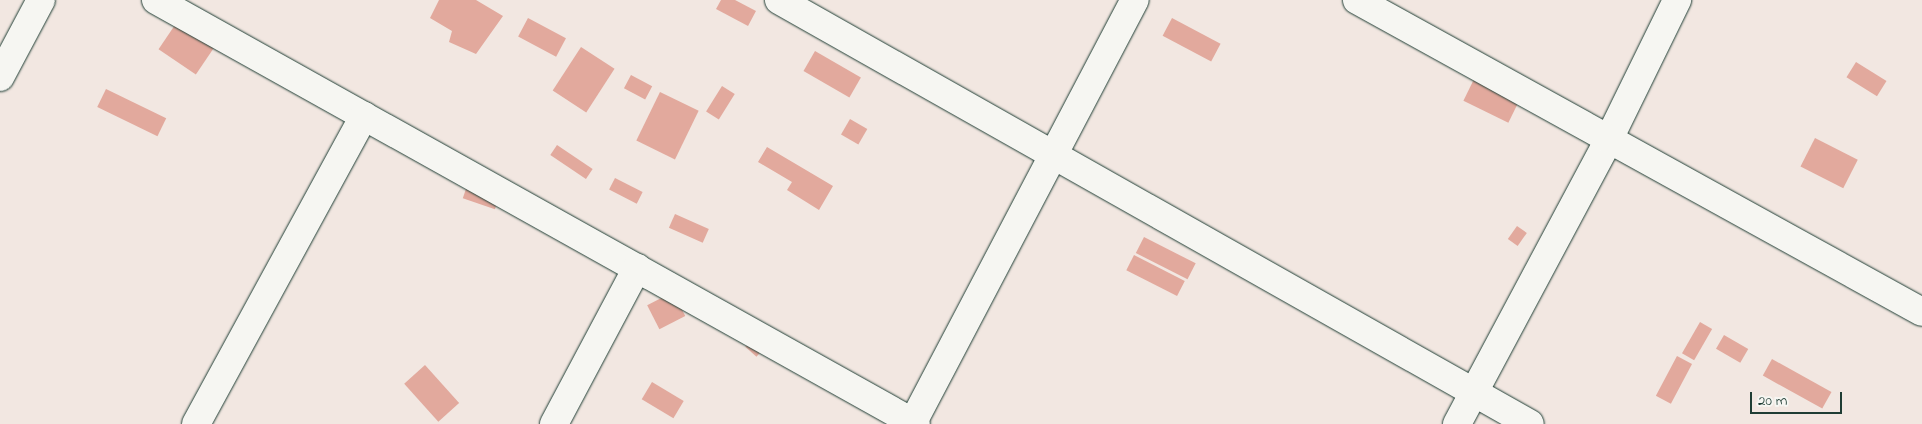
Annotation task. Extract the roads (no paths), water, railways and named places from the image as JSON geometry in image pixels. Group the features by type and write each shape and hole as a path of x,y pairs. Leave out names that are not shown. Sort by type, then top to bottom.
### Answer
{"street":[{"path":"0,78 41,0"},
{"path":"156,0 914,423 1135,0"},
{"path":"779,0 1530,424"},
{"path":"1357,0 1922,312"},
{"path":"1457,424 1609,139 1677,0"},
{"path":"196,424 364,116"},
{"path":"554,424 637,268"}]}
